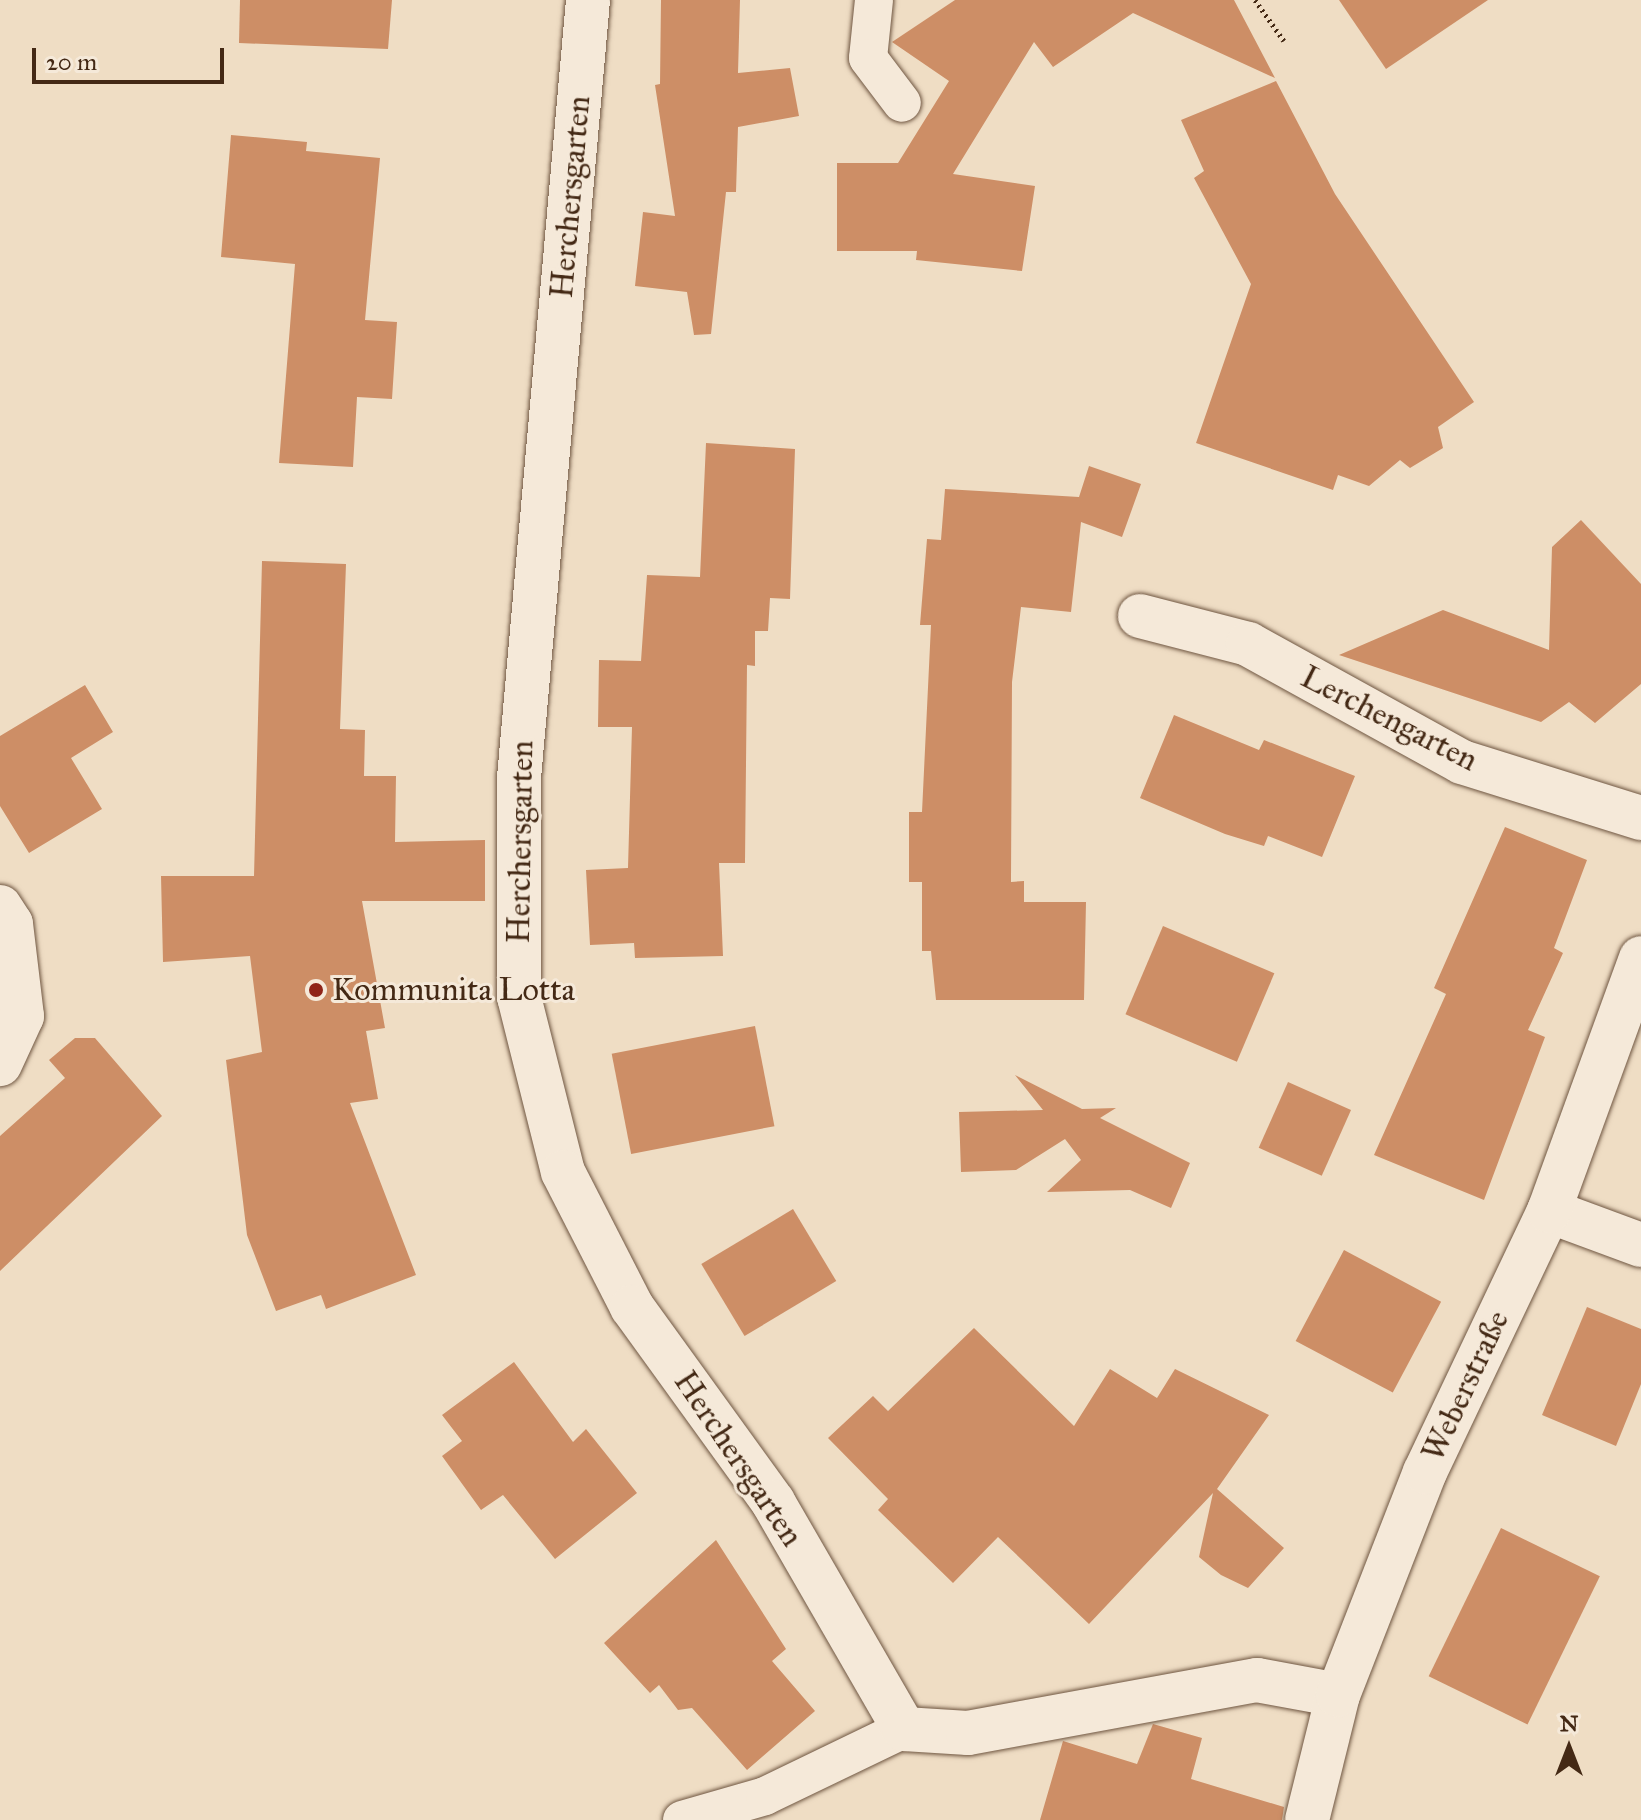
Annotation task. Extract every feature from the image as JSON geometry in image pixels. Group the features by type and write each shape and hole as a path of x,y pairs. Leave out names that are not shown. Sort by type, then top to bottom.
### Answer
{"street":[{"name":"Herchersgarten","path":"588,0 519,777 519,997 563,1172 632,1307 773,1502 904,1729"},
{"name":"Lerchengarten","path":"1140,616 1248,644 1462,762 1641,818"},
{"path":"0,907 11,924 22,1016 0,1064"},
{"name":"Weberstraße","path":"1307,1820 1338,1695 1425,1472 1549,1211 1641,958"},
{"path":"1549,1211 1641,1245"},
{"path":"904,1729 968,1733 1257,1680 1338,1695"}],"lane":[{"path":"874,0 868,58 902,103"},
{"path":"682,1820 765,1796 904,1729"}],"path":[{"path":"1255,0 1284,41"}],"building":[{"path":"240,0 392,0 388,49 239,43"},
{"path":"661,0 740,0 738,73 790,68 799,116 738,127 736,192 726,192 711,334 694,335 687,292 635,286 643,212 675,216 655,85 660,84"},
{"path":"955,0 1234,0 1275,78 1133,13 1053,67 1034,42 953,174 1035,186 1022,271 916,260 917,251 837,251 837,163 898,163 949,81 892,42"},
{"path":"1339,0 1488,0 1386,69"},
{"path":"1276,81 1335,194 1474,402 1438,427 1443,448 1410,468 1400,460 1369,486 1338,475 1333,490 1196,443 1251,284 1194,178 1204,171 1181,120"},
{"path":"231,135 307,142 306,151 380,158 365,320 397,322 392,399 357,397 353,467 279,463 295,264 221,257"},
{"path":"706,443 795,449 790,599 770,598 768,631 755,631 755,666 747,665 745,863 719,863 723,956 635,958 634,943 590,945 586,870 628,868 632,727 598,727 599,660 641,661 647,575 700,577"},
{"path":"1089,466 1141,484 1122,537 1081,522 1071,612 1021,607 1012,682 1011,882 1024,881 1024,902 1086,902 1084,1000 936,1000 931,951 922,951 922,882 909,882 909,812 922,812 931,625 920,625 927,539 941,540 945,489 1079,497"},
{"path":"1581,520 1641,584 1641,684 1595,723 1569,702 1541,722 1339,655 1443,610 1549,650 1552,547"},
{"path":"262,561 346,564 340,729 365,730 364,776 396,776 395,842 485,840 485,901 362,901 385,1028 366,1031 378,1099 350,1103 416,1275 326,1309 321,1295 276,1311 247,1235 226,1060 262,1052 250,956 163,962 161,876 254,876"},
{"path":"85,685 113,732 71,758 102,809 29,853 0,806 0,736"},
{"path":"1174,715 1259,750 1264,740 1355,776 1322,857 1268,836 1264,846 1225,834 1140,798"},
{"path":"1505,827 1587,860 1554,948 1563,953 1528,1030 1545,1037 1484,1200 1374,1155 1446,994 1434,988"},
{"path":"1163,926 1274,973 1237,1062 1125,1014"},
{"path":"755,1026 774,1126 631,1154 612,1054"},
{"path":"75,1038 95,1038 162,1116 0,1271 0,1136 65,1078 49,1060"},
{"path":"1015,1075 1082,1109 1116,1108 1100,1118 1190,1163 1171,1208 1130,1190 1047,1192 1081,1160 1065,1139 1016,1170 961,1172 959,1112 1043,1110"},
{"path":"1288,1082 1351,1110 1322,1176 1259,1148"},
{"path":"793,1209 836,1281 745,1336 701,1264"},
{"path":"1344,1250 1441,1302 1393,1393 1296,1341"},
{"path":"1587,1307 1641,1329 1641,1384 1616,1446 1542,1415"},
{"path":"974,1328 1074,1426 1110,1369 1157,1398 1175,1369 1269,1415 1217,1489 1284,1548 1248,1588 1221,1575 1199,1557 1213,1493 1089,1624 998,1537 953,1583 878,1510 888,1499 828,1438 873,1396 888,1411"},
{"path":"514,1362 573,1442 586,1429 637,1493 555,1559 503,1495 481,1510 442,1456 462,1441 442,1415"},
{"path":"1501,1528 1600,1576 1528,1725 1429,1676"},
{"path":"716,1540 786,1649 772,1661 815,1711 747,1770 692,1708 678,1710 659,1685 650,1693 604,1643"},
{"path":"1153,1724 1202,1738 1191,1779 1284,1807 1282,1820 1040,1820 1063,1741 1137,1764"}],"place":[{"name":"Kommunita Lotta","path":"316,990"}]}
